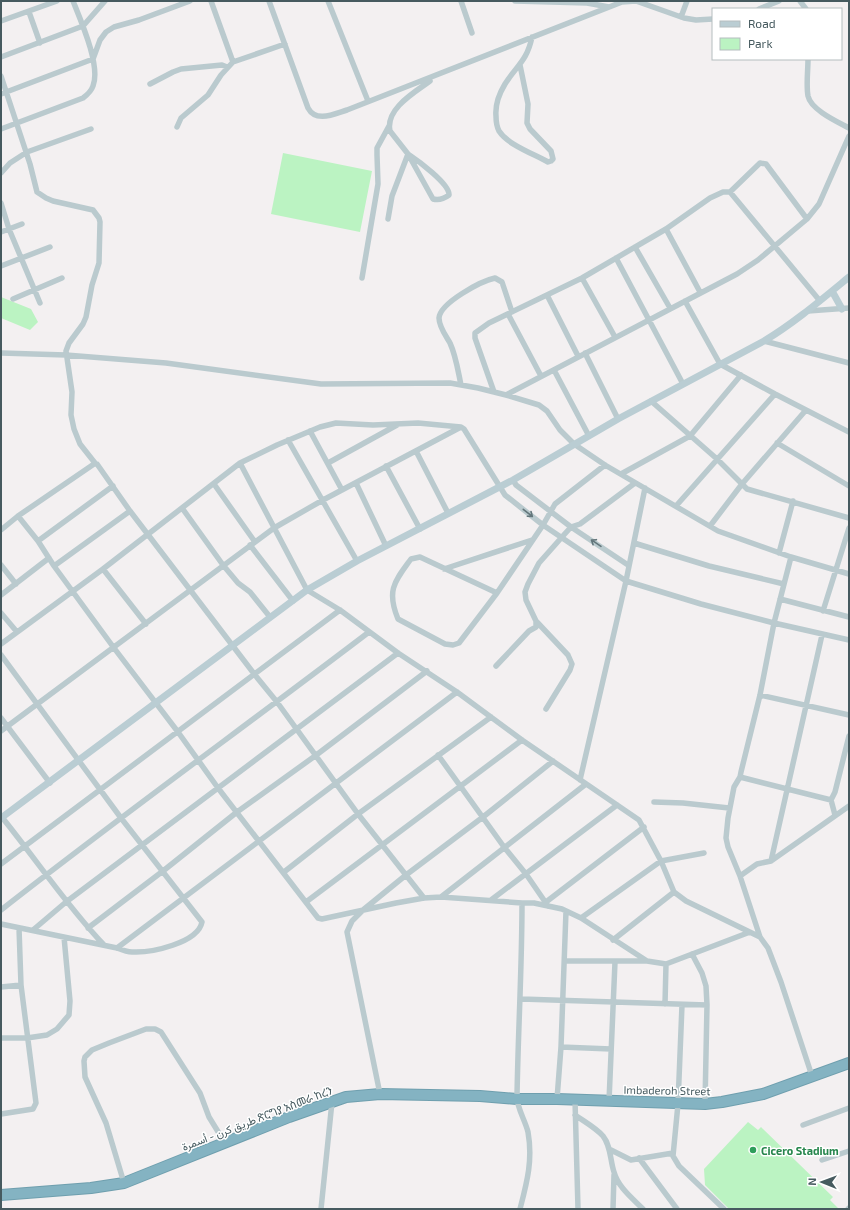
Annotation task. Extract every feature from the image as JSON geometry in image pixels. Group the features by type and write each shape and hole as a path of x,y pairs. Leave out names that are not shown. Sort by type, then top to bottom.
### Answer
{"highway":[{"name":"Imbaderoh Street","path":"575,1100 678,1104 705,1104 722,1102 763,1094 849,1063"},
{"name":"طريق كرن - أسمرة ጽርግያ አስመራ ከረን","path":"1,1196 91,1188 124,1183 289,1117 346,1097 380,1094 575,1100"}],"main road":[{"path":"1,817 50,783 307,590 356,561 512,480 618,419 764,341 808,311 849,277"},
{"path":"832,291 847,309"}],"street":[{"path":"1,21 57,1"},
{"path":"1,129 83,98 89,93 93,85 93,59 83,26 73,1"},
{"path":"1,57 83,26 105,1"},
{"path":"4,93 93,59 100,40 106,32 114,27 139,20 190,1"},
{"path":"211,1 233,62"},
{"path":"269,1 310,113 318,116 326,116 347,110 620,2 636,1 681,17 696,20 712,19"},
{"path":"328,1 368,101"},
{"path":"461,1 472,33"},
{"path":"515,1 587,3 610,7"},
{"path":"681,17 687,1"},
{"path":"762,8 779,1"},
{"path":"29,12 40,43"},
{"path":"520,66 528,104 527,123 530,129 551,151 553,159 548,162 504,137 498,130 495,108 505,84 520,66 529,49 532,37"},
{"path":"177,127 181,118 208,95 227,67 233,62 285,44"},
{"path":"808,60 808,98 813,106 821,112 849,128"},
{"path":"150,84 181,69 222,65 227,67"},
{"path":"1,76 4,93 27,152 39,194 53,201 93,210 99,218 98,263 86,317 83,324 67,347 66,355 72,392 72,416 74,429 80,444 277,702 358,814 424,898"},
{"path":"362,278 378,184 376,155 378,148 389,126 390,118 395,109 435,76"},
{"path":"389,126 394,137 408,154 433,199 438,200 449,195 447,187 426,166 408,154"},
{"path":"1,173 10,163 27,152 91,129"},
{"path":"506,395 736,274 758,260 807,219 819,204 849,136"},
{"path":"388,220 392,196 408,154"},
{"path":"494,392 475,334 480,329 582,278 666,229 710,198 723,192 730,192 753,168 760,163 766,164 807,219"},
{"path":"730,192 820,301"},
{"path":"1,203 9,229 40,303"},
{"path":"1,232 22,224"},
{"path":"666,229 700,292"},
{"path":"1,266 50,247"},
{"path":"635,247 670,308"},
{"path":"616,258 683,384"},
{"path":"13,299 62,278"},
{"path":"461,385 450,344 440,321 440,314 455,299 478,284 495,278 502,282 510,313 541,376"},
{"path":"582,278 615,337"},
{"path":"547,295 578,356"},
{"path":"684,301 720,364 849,432"},
{"path":"808,311 847,309"},
{"path":"764,341 849,363"},
{"path":"1,353 66,355 166,363 321,384 450,383 506,395 539,405 547,411 560,430 574,444 605,466 718,531 791,557 834,571 849,574"},
{"path":"584,353 618,419"},
{"path":"554,370 589,436"},
{"path":"621,474 690,436 741,375"},
{"path":"676,506 775,394"},
{"path":"651,402 716,459 747,489 849,518"},
{"path":"710,526 742,484 806,410"},
{"path":"1,644 72,590 103,569 240,464 288,440 320,427 336,423 373,425 418,423 461,427 464,429 505,495 542,524 626,581 701,604 822,635 849,640"},
{"path":"328,463 399,424"},
{"path":"1,731 274,528 356,482 461,427"},
{"path":"310,431 342,490"},
{"path":"288,440 356,561"},
{"path":"777,442 849,486"},
{"path":"416,451 448,513"},
{"path":"1,530 18,516 95,463"},
{"path":"240,464 307,590 340,610 398,653 427,671 491,716 522,740 639,820 661,861 674,892 686,901 760,937"},
{"path":"386,466 420,529"},
{"path":"497,593 420,558 411,559 395,582 393,592 398,619 445,644 453,645 459,643 497,593 550,510 555,504 605,466"},
{"path":"512,480 516,485 571,526 628,565"},
{"path":"356,482 386,546"},
{"path":"546,710 570,670 572,664 568,655 536,621 526,600 525,592 528,584 539,563 571,526 580,524 635,482"},
{"path":"214,484 252,544 293,601"},
{"path":"38,541 113,486"},
{"path":"580,780 626,581 628,565 645,488"},
{"path":"779,553 793,501"},
{"path":"182,508 223,565 238,583 250,592 270,617"},
{"path":"54,566 130,511"},
{"path":"18,516 38,541 54,566 199,760 218,788 284,872 316,916 320,919 424,898 441,897 547,904 581,918 647,962"},
{"path":"823,611 834,571 849,528"},
{"path":"444,569 532,540"},
{"path":"634,543 709,566 784,584"},
{"path":"791,557 774,623 760,695 740,777 734,787 726,838 760,937 768,948 778,975 812,1076"},
{"path":"1,595 49,558"},
{"path":"1,565 16,584"},
{"path":"103,569 146,624"},
{"path":"780,599 849,617"},
{"path":"1,864 340,610"},
{"path":"1,613 17,632"},
{"path":"496,666 529,631 536,627 536,621"},
{"path":"1,910 46,874 369,632"},
{"path":"771,862 822,635"},
{"path":"33,930 66,902 398,653"},
{"path":"1,655 121,818 202,922 198,932 182,942 161,949 143,952 130,952 104,945 1,924"},
{"path":"88,928 237,812 315,756 427,671"},
{"path":"117,948 457,692"},
{"path":"760,695 849,715"},
{"path":"284,872 358,814 491,716"},
{"path":"1,718 50,783"},
{"path":"835,815 831,800 835,792 849,736"},
{"path":"306,902 522,740"},
{"path":"438,756 547,904"},
{"path":"380,1094 347,932 352,921 363,910 406,875 483,817 553,761"},
{"path":"740,777 831,800"},
{"path":"441,897 586,784"},
{"path":"654,802 683,803 730,808"},
{"path":"491,900 617,804"},
{"path":"740,876 757,864 771,862 849,806"},
{"path":"1,817 25,845 66,902 104,945"},
{"path":"547,904 644,827"},
{"path":"581,918 661,861 704,853"},
{"path":"614,940 674,892"},
{"path":"520,1209 528,1177 530,1148 527,1130 517,1099 521,999 522,903"},
{"path":"557,1099 561,1047 566,911"},
{"path":"1,1114 33,1109 35,1108 36,1103 20,985 19,928"},
{"path":"565,961 647,962 666,964 750,932"},
{"path":"1,1038 27,1038 47,1035 57,1029 69,1016 70,1001 64,937"},
{"path":"692,954 702,973 706,986 705,1104"},
{"path":"609,1101 615,962"},
{"path":"665,1004 666,964"},
{"path":"1,987 20,985"},
{"path":"521,999 707,1005"},
{"path":"682,1005 678,1104 673,1153 674,1160 724,1209"},
{"path":"124,1183 106,1123 90,1088 84,1068 85,1056 88,1053 109,1043 146,1029 155,1029 161,1032 200,1092 209,1117 225,1143"},
{"path":"561,1047 611,1049"},
{"path":"575,1100 578,1209"},
{"path":"321,1209 332,1101"},
{"path":"802,1125 849,1108"},
{"path":"576,1115 604,1137 609,1149 614,1172 613,1209"},
{"path":"609,1149 629,1160 673,1153"},
{"path":"822,1160 849,1150"},
{"path":"639,1158 677,1209"},
{"path":"614,1172 625,1191 642,1209"}],"green space":[{"path":"283,153 372,171 360,232 271,214"},
{"path":"1,297 31,309 38,322 30,330 1,318"},
{"name":"Cicero Stadium","path":"748,1122 758,1130 761,1127 833,1197 830,1200 839,1209 729,1209 705,1185 704,1169"}],"place":[{"name":"Cicero Stadium","path":"753,1150"}]}
